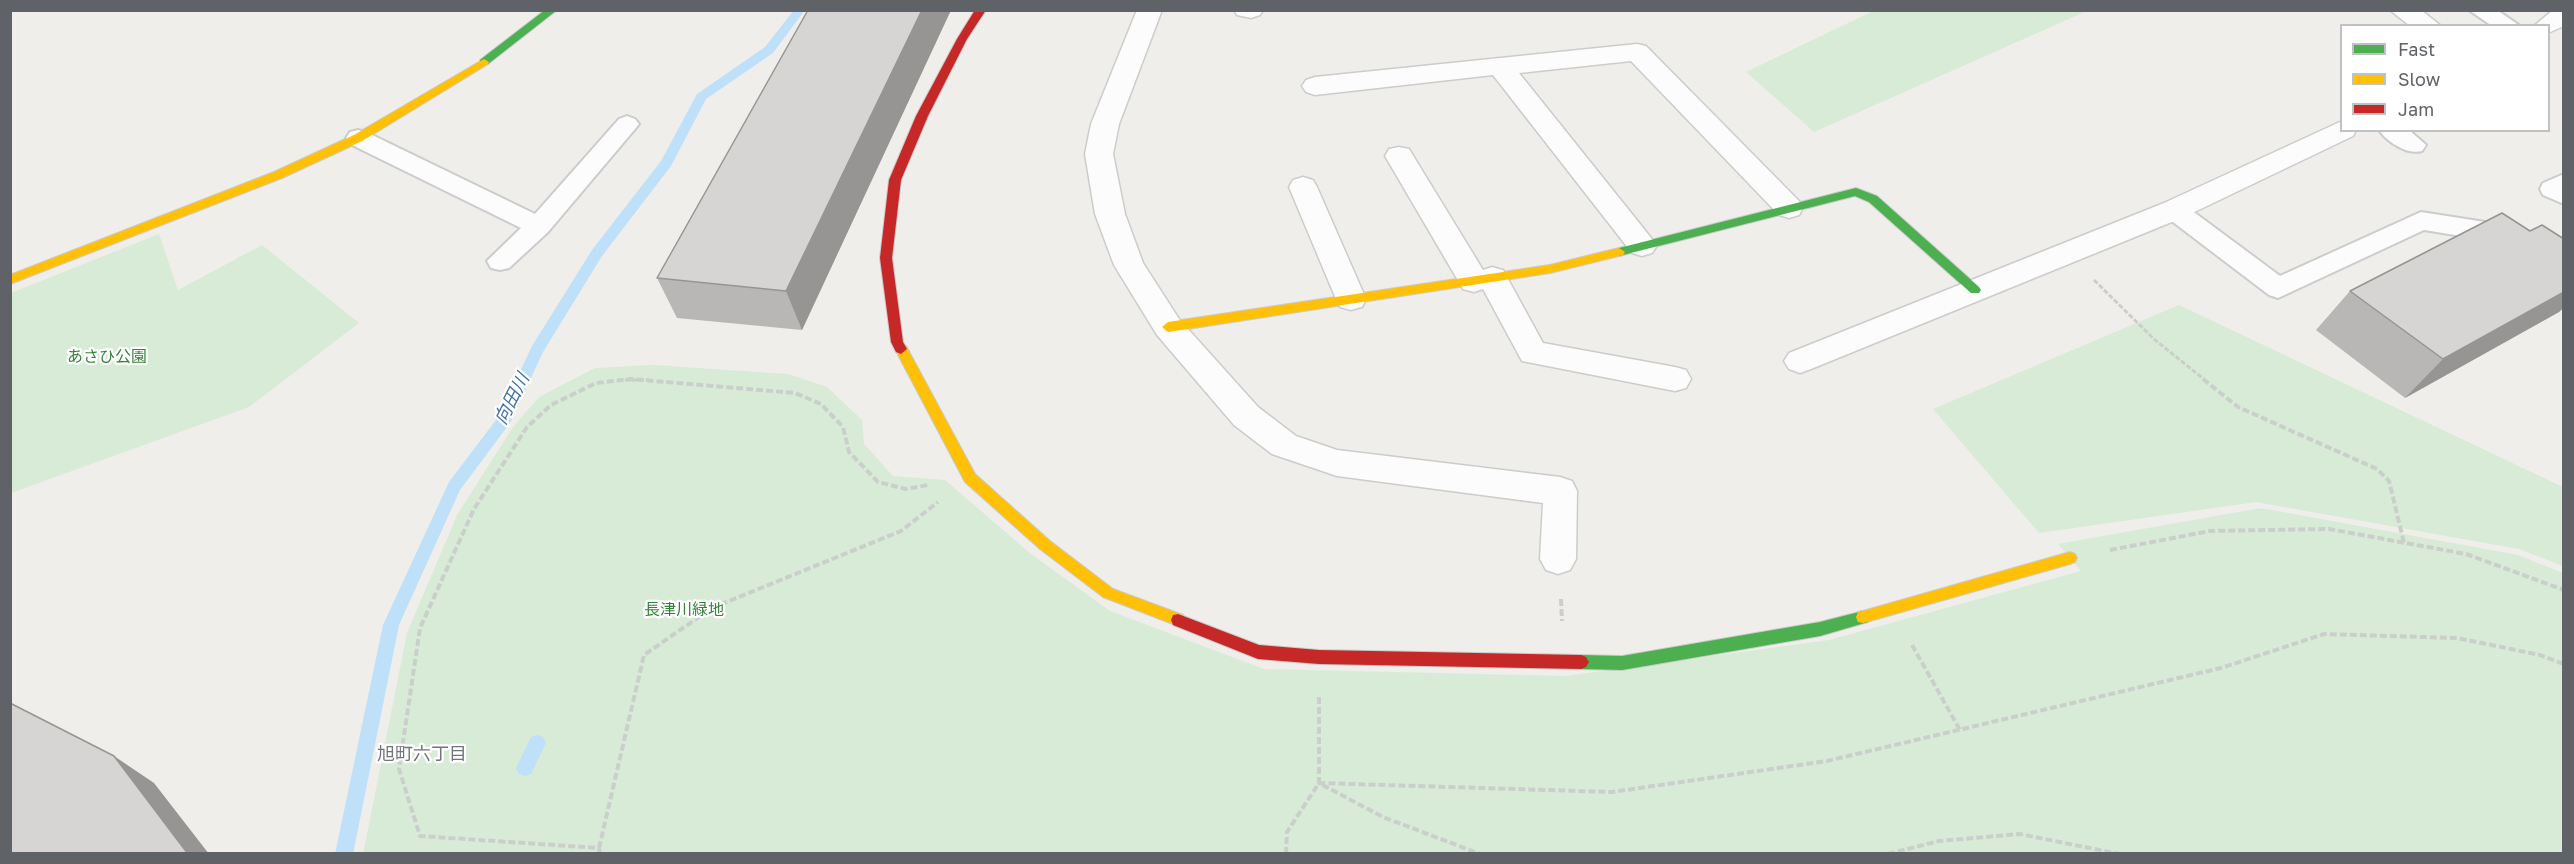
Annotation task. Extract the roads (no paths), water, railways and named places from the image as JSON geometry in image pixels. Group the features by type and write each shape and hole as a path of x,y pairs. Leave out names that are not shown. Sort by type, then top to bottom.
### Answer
{"street":[{"path":"10,280 268,179 357,138 494,56 552,10"},
{"path":"981,10 962,39 922,116 895,180 886,258 897,342 970,478 1045,545 1108,592 1258,652 1319,657 1622,663 1820,629 2070,558"},
{"path":"1150,10 1105,124 1099,154 1110,214 1129,265 1168,327 1246,416 1284,445 1337,463 1560,490 1558,559"},
{"path":"1246,10 1251,10"},
{"path":"2402,10 2426,24"},
{"path":"2549,24 2564,15"},
{"path":"1315,86 1637,52 1789,208"},
{"path":"1500,66 1642,246"},
{"path":"1800,361 2174,210 2340,131"},
{"path":"1399,156 1533,353 1675,379"},
{"path":"1303,187 1351,299"},
{"path":"1168,327 1550,269 1856,192 1873,199 1975,290"}],"lane":[{"path":"2480,10 2505,24"},
{"path":"500,261 539,226 627,124"},
{"path":"2394,132 2414,145"},
{"path":"357,138 539,226"},
{"path":"2564,182 2552,189 2564,196"},
{"path":"2174,210 2278,288 2421,221 2517,236 2564,265"}],"waterway":[{"name":"向田川","path":"344,854 391,625 454,486 505,419 537,350 597,253 666,163 701,97 769,50 800,10"},
{"path":"525,768 537,743"}],"district":[{"name":"旭町六丁目","path":"422,754"}],"park label":[{"name":"あさひ公園","path":"107,357"},
{"name":"長津川緑地","path":"684,610"}]}
